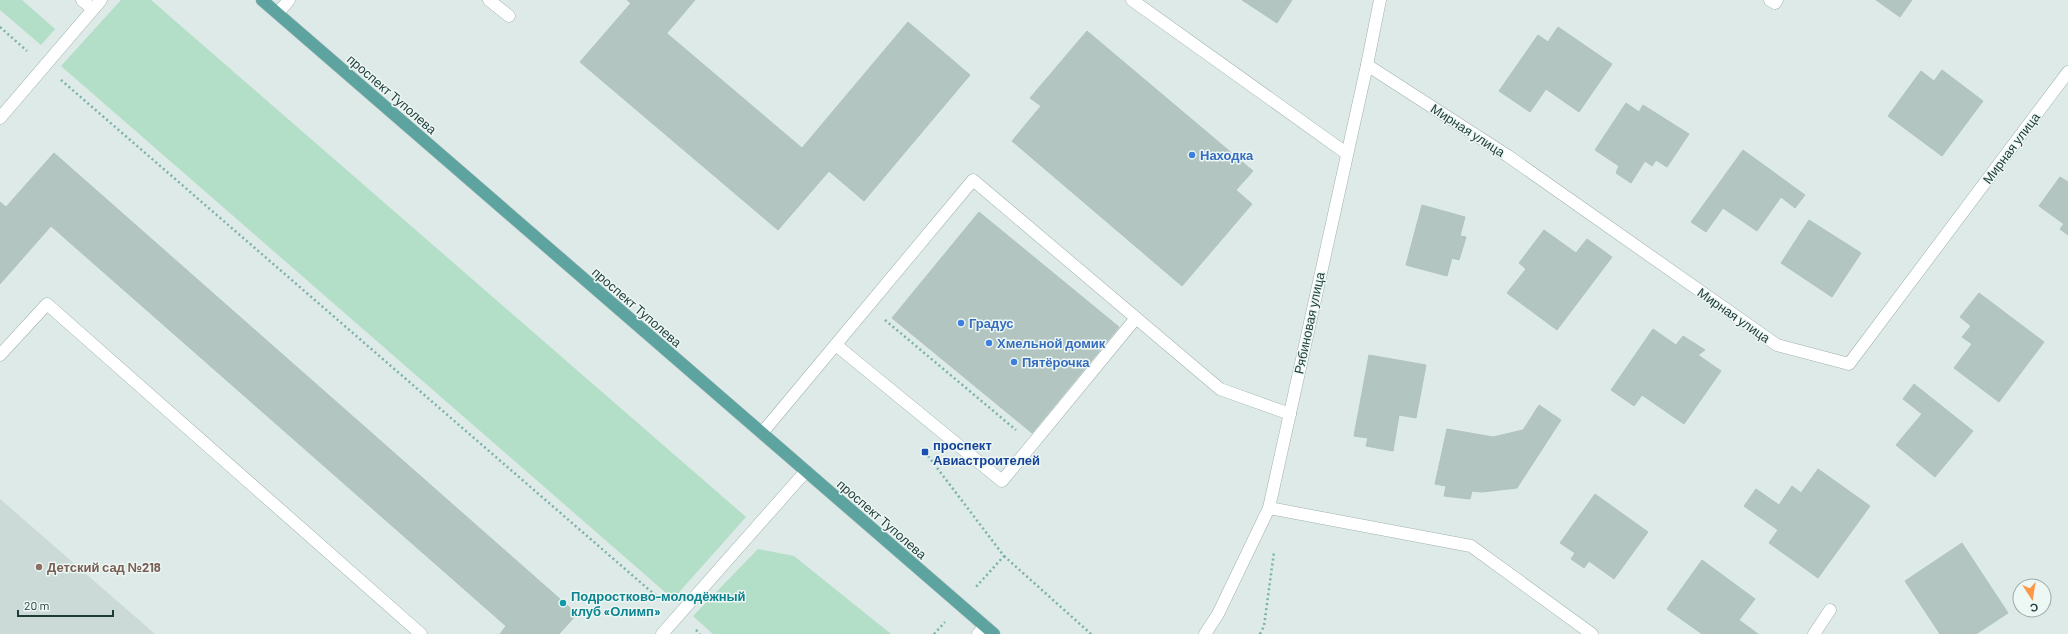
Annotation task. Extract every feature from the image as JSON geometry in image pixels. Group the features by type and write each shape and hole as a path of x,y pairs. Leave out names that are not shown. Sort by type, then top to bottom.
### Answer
{"main road":[{"name":"проспект Туполева","path":"262,0 960,604 987,632"}],"street":[{"path":"0,118 97,5 82,0"},
{"path":"278,13 289,0"},
{"path":"489,0 508,16"},
{"path":"1132,0 1346,153"},
{"name":"Рябиновая улица","path":"1205,634 1218,614 1266,514 1290,414 1380,0"},
{"path":"1770,0 1775,3 1777,0"},
{"name":"Мирная улица","path":"1367,65 1508,156 1776,344 1848,364 2068,72"},
{"path":"762,434 973,180 1220,389 1290,414"},
{"path":"0,355 47,304 421,634"},
{"path":"836,344 1002,481 1136,318"},
{"path":"662,634 806,470"},
{"path":"1266,514 1471,546 1592,634"},
{"path":"1814,634 1830,610"}],"path":[{"path":"0,28 700,634"},
{"path":"868,306 1022,434"},
{"path":"925,452 1004,556 1091,634"},
{"path":"1260,634 1264,626 1274,554 1266,514"},
{"path":"934,634 1004,556"}],"shaded area":[{"name":"Детский сад №218","path":"0,499 155,634 0,634"}],"green space":[{"path":"0,0 22,0 55,29 41,45 0,10"},
{"path":"121,0 151,0 746,517 673,599 61,66"},
{"path":"758,549 794,556 891,634 713,634 693,616"}],"building":[{"path":"627,0 695,0 667,33"},
{"path":"1242,0 1292,0 1277,23"},
{"path":"1876,0 1912,0 1900,17"},
{"path":"631,3 829,171 778,230 580,62"},
{"path":"908,22 970,75 864,201 802,148"},
{"path":"1558,27 1612,64 1579,112 1546,89 1530,112 1499,91 1538,35 1548,42"},
{"path":"1087,31 1253,171 1236,190 1252,204 1182,286 1012,141 1041,106 1030,98"},
{"path":"1942,70 1983,101 1942,156 1888,116 1921,71 1934,81"},
{"path":"1626,103 1639,112 1643,105 1689,134 1667,167 1656,160 1652,166 1645,161 1631,183 1616,173 1619,166 1595,150"},
{"path":"1743,150 1805,195 1795,208 1781,197 1757,231 1723,208 1706,232 1691,222"},
{"path":"54,153 577,614 559,634 500,634 506,626 51,226 0,284 0,202 6,207"},
{"path":"2060,177 2068,182 2068,235 2060,229 2064,224 2039,206"},
{"path":"1422,205 1465,217 1460,236 1466,237 1459,260 1452,258 1447,276 1406,265"},
{"path":"979,212 1119,327 1032,433 892,318"},
{"path":"1809,220 1861,253 1832,297 1781,263"},
{"path":"1544,230 1576,253 1587,239 1612,257 1557,330 1507,293 1526,269 1519,263"},
{"path":"1979,293 2044,342 1999,402 1954,368 1972,344 1962,337 1971,326 1960,317"},
{"path":"1653,329 1676,345 1683,336 1705,350 1698,355 1721,371 1684,424 1642,395 1634,406 1611,390"},
{"path":"1369,355 1426,365 1416,418 1399,415 1393,451 1366,446 1368,438 1354,436"},
{"path":"1914,384 1973,431 1935,477 1896,445 1922,414 1903,399"},
{"path":"1539,405 1561,420 1517,488 1482,492 1472,491 1470,499 1444,496 1446,486 1435,484 1447,429 1493,437 1523,430"},
{"path":"1818,469 1870,506 1818,578 1769,543 1778,530 1744,506 1756,489 1779,505 1792,486 1801,493"},
{"path":"1595,494 1648,532 1614,579 1589,561 1584,568 1571,559 1575,553 1560,543"},
{"path":"1962,543 2008,613 1976,634 1940,634 1905,581"},
{"path":"1702,560 1755,599 1739,620 1758,634 1702,634 1667,609"}],"place":[{"name":"Находка","path":"1192,155"},
{"name":"Градус","path":"961,323"},
{"name":"Хмельной домик","path":"989,343"},
{"name":"Пятёрочка","path":"1014,362"},
{"name":"проспект Авиастроителей","path":"925,452"},
{"name":"Детский сад №218","path":"39,567"},
{"name":"Подростково-молодёжный клуб «Олимп»","path":"563,603"}]}
